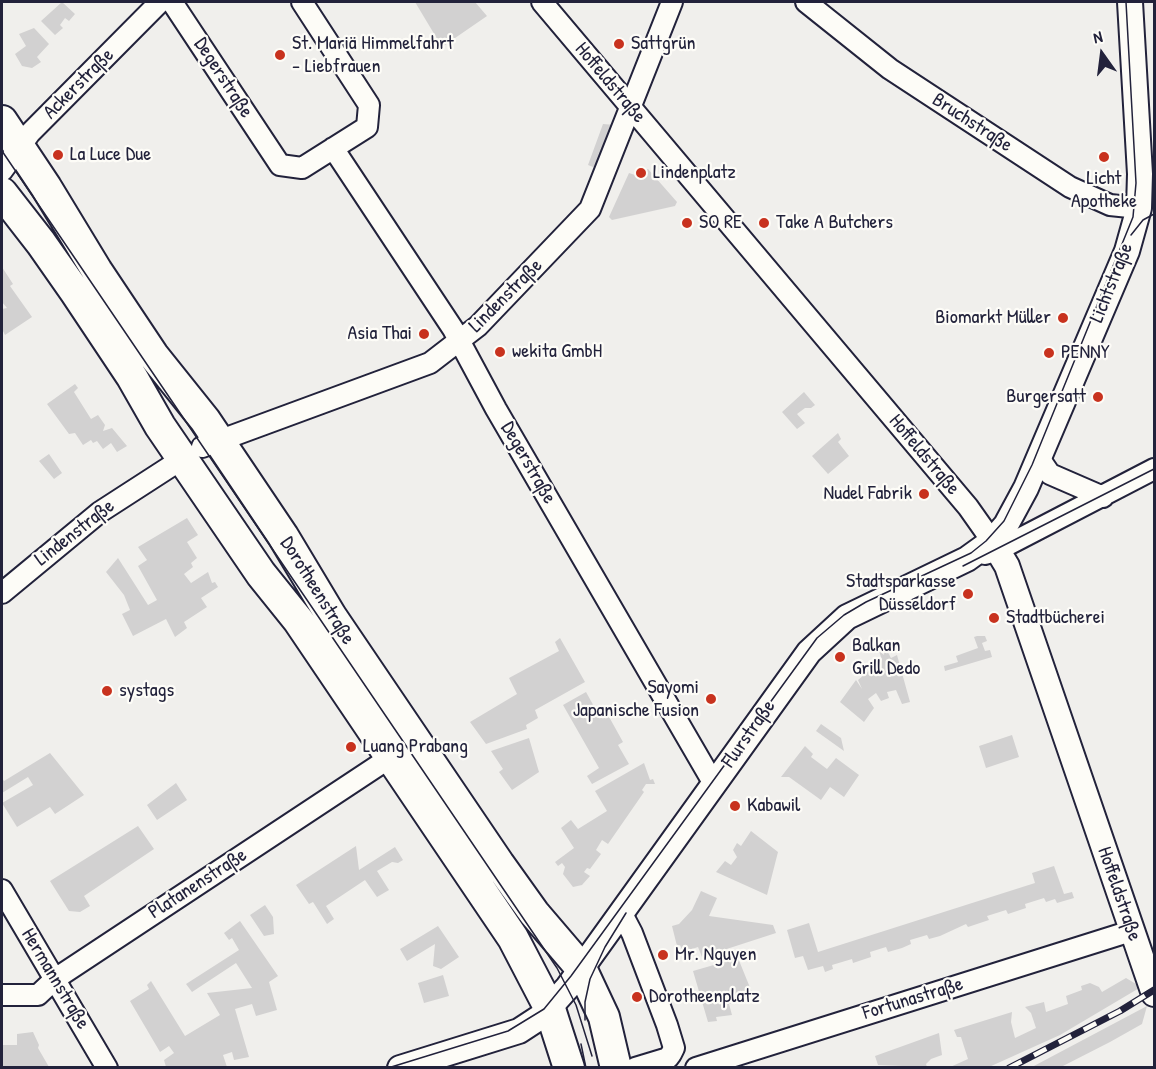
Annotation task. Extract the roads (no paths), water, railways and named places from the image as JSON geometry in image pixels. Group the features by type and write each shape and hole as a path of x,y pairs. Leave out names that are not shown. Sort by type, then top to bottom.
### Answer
{"main road":[{"name":"Dorotheenstraße","path":"2,121 97,272 153,355 187,396 201,449 261,574 298,620 513,938 550,1009 569,1068"},
{"path":"2,180 22,182 77,261 97,272"},
{"path":"2,193 41,243 100,328 116,334 190,442 201,449"},
{"name":"Dorotheenstraße","path":"201,449 288,544 331,616 499,864 534,913 581,968 604,1017 616,1068"}],"street":[{"name":"Ackerstraße","path":"2,171 30,133 160,2"},
{"name":"Degerstraße","path":"172,2 280,165 302,168 367,127 369,105 302,2"},
{"name":"Hoffeldstraße","path":"542,2 968,507 995,545 1010,573 1131,931 1155,994"},
{"name":"Lindenstraße","path":"2,593 100,512 201,449 430,363 460,341 499,306 586,216 672,2"},
{"name":"Bruchstraße","path":"806,2 890,69 1070,187 1102,202 1147,208"},
{"name":"Lichtstraße","path":"995,545 1019,504 1126,250 1147,208 1140,174 1130,2"},
{"name":"Degerstraße","path":"333,148 460,341 502,419 714,784"},
{"path":"1039,458 1050,474 1103,496"},
{"name":"Flurstraße","path":"400,1068 519,1031 550,1009 809,652 832,629 862,608 1103,496 1155,469"},
{"name":"Platanenstraße","path":"2,995 38,995 55,979 391,757"},
{"name":"Hermannstraße","path":"2,890 107,1068"},
{"path":"621,912 632,933 667,1025 677,1061"},
{"name":"Fortunastraße","path":"696,1068 1131,931"},
{"path":"634,1068 668,1058 677,1061"}],"tram line":[{"path":"388,1068 508,1031 544,1009 571,976 817,638 844,615 866,602 971,553 986,541 1004,521 1032,465 1133,217 1136,183 1126,2"},
{"path":"2,151 557,968 576,1005 592,1056"},
{"path":"1131,235 1143,220 1154,214"},
{"path":"963,566 1154,469"},
{"path":"585,1020 585,1002 590,979 605,947 626,913"},
{"path":"581,1044 586,1068"}],"railway":[{"path":"1009,1068 1120,1011 1154,990"}],"place":[{"name":"Sattgrün","path":"619,44"},
{"name":"St. Mariä Himmelfahrt - Liebfrauen","path":"280,55"},
{"name":"La Luce Due","path":"58,155"},
{"name":"Licht Apotheke","path":"1104,157"},
{"name":"Lindenplatz","path":"641,173"},
{"name":"SO RE","path":"687,223"},
{"name":"Take A Butchers","path":"764,223"},
{"name":"Biomarkt Müller","path":"1063,318"},
{"name":"Asia Thai","path":"424,334"},
{"name":"wekita GmbH","path":"500,352"},
{"name":"PENNY","path":"1049,353"},
{"name":"Burgersatt","path":"1098,397"},
{"name":"Nudel Fabrik","path":"924,494"},
{"name":"Stadtsparkasse Düsseldorf","path":"968,594"},
{"name":"Stadtbücherei","path":"994,618"},
{"name":"Balkan Grill Dedo","path":"840,657"},
{"name":"systags","path":"107,691"},
{"name":"Sayomi Japanische Fusion","path":"711,699"},
{"name":"Luang Prabang","path":"351,747"},
{"name":"Kabawil","path":"735,806"},
{"name":"Mr. Nguyen","path":"663,955"},
{"name":"Dorotheenplatz","path":"637,997"}]}
